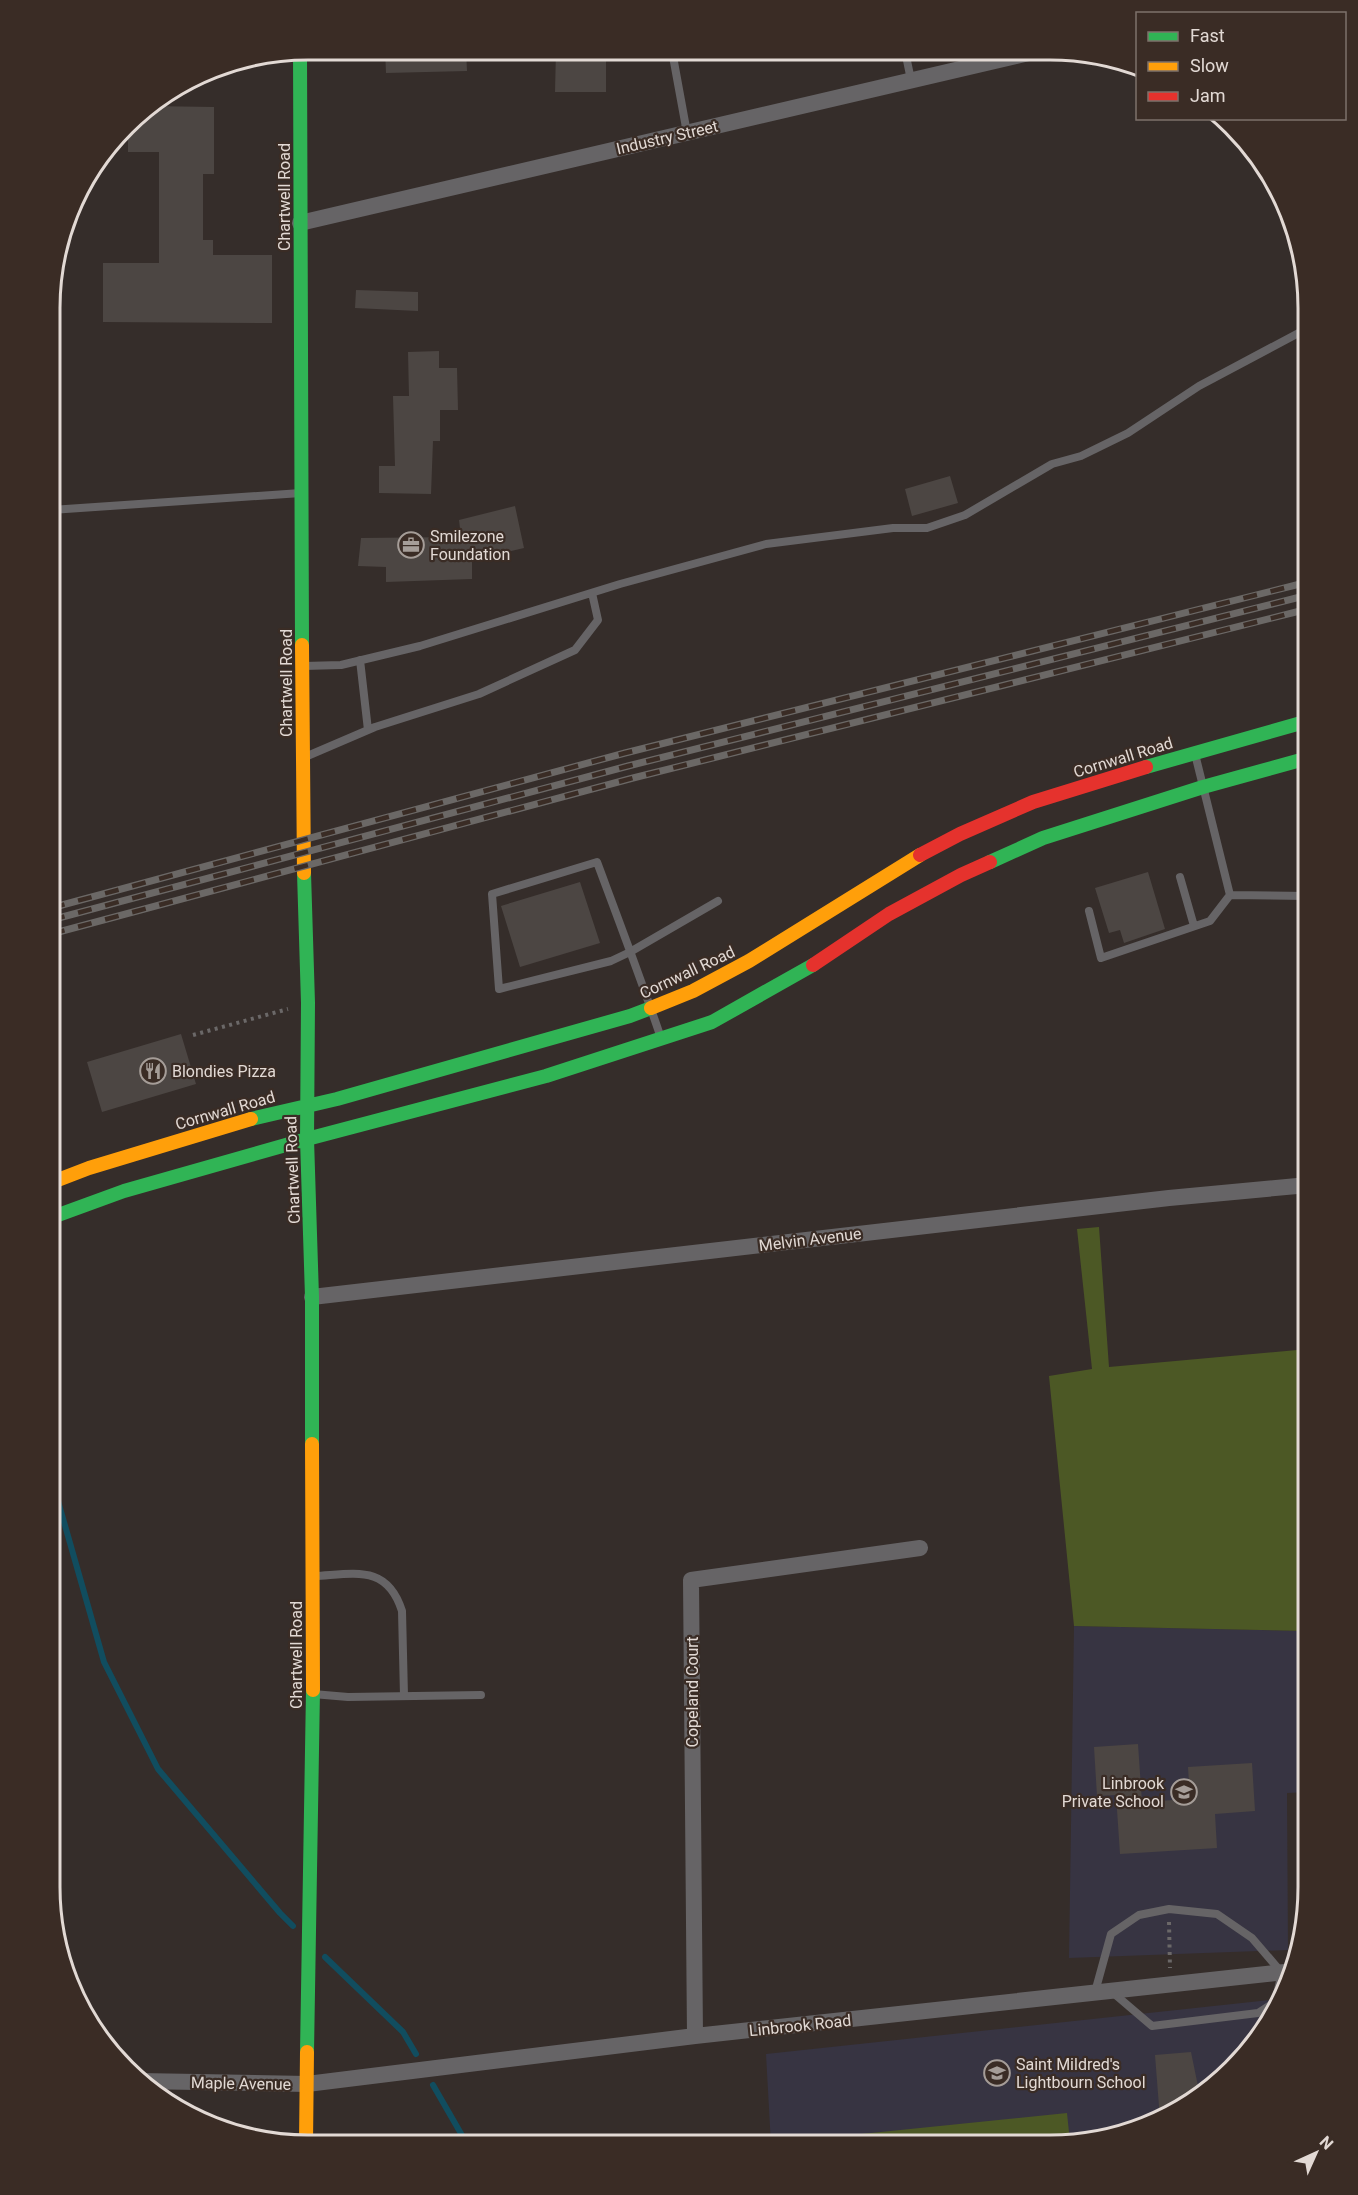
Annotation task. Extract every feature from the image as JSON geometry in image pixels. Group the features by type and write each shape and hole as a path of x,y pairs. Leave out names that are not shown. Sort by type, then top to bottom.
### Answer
{"main road":[{"name":"Chartwell Road","path":"300,60 302,827 308,1003 306,1106 312,1297 313,1576 306,2135"},
{"name":"Cornwall Road","path":"60,1179 89,1168 270,1113 337,1099 630,1016 693,991 749,961 905,862 960,834 1034,802 1194,752 1298,724"},
{"path":"60,1214 124,1191 307,1138 546,1076 712,1022 802,973 889,914 961,875 1043,838 1203,787 1298,761"}],"street":[{"name":"Industry Street","path":"300,223 911,80 961,60"},
{"name":"Melvin Avenue","path":"312,1297 1169,1198 1298,1186"},
{"name":"Copeland Court","path":"695,2036 691,1580 920,1548"},
{"name":"Linbrook Road","path":"307,2084 695,2036 1283,1973"},
{"name":"Maple Avenue","path":"153,2081 307,2084"}],"lane":[{"path":"674,60 687,132"},
{"path":"907,60 911,80"},
{"path":"302,666 341,665 420,646 592,593 766,544 893,528 927,528 964,514 1052,464 1081,456 1128,433 1199,386 1298,333"},
{"path":"60,509 301,493"},
{"path":"302,758 368,730 479,694 575,650 598,620 592,593"},
{"path":"360,660 368,730"},
{"path":"1194,752 1230,895"},
{"path":"661,1039 651,1007 630,952 597,862 492,894 499,989 611,962 630,952 718,901"},
{"path":"1179,877 1194,926"},
{"path":"1230,895 1298,896"},
{"path":"1089,911 1101,958 1210,921 1230,895"},
{"path":"313,1576 366,1574 380,1578 398,1598 402,1611 404,1696"},
{"path":"313,1694 348,1697 481,1695"},
{"path":"1267,2007 1258,2013 1152,2026 1103,1992 1111,1934 1139,1915 1169,1909 1217,1914 1252,1938 1284,1969"}],"path":[{"path":"193,1035 308,1003"},
{"path":"1169,1909 1170,1985"}],"shaded area":[{"name":"Linbrook Private School","path":"1074,1626 1298,1631 1298,1792 1287,1793 1288,1950 1069,1958"},
{"name":"Saint Mildred's Lightbourn School","path":"1271,2000 1237,2051 1201,2084 1174,2102 1145,2116 1114,2127 1083,2133 770,2135 766,2054"}],"green space":[{"path":"1099,1227 1109,1367 1298,1350 1298,1631 1074,1626 1049,1376 1092,1369 1077,1229"},
{"path":"1067,2113 1069,2134 1050,2135 851,2135"}],"building":[{"path":"385,60 466,60 467,71 386,73"},
{"path":"556,60 606,60 606,92 555,92"},
{"path":"164,106 214,107 214,174 203,174 203,240 213,240 213,255 272,255 272,323 103,322 103,263 159,263 159,152 128,152 128,138 144,121"},
{"path":"356,290 418,292 418,311 355,308"},
{"path":"439,351 439,368 457,368 458,410 440,410 440,441 433,441 431,494 379,493 379,466 395,466 393,396 409,396 408,352"},
{"path":"950,476 958,503 912,516 905,489"},
{"path":"515,506 524,548 472,560 472,579 386,582 386,567 358,566 361,538 461,537 459,520"},
{"path":"1148,872 1165,929 1124,943 1120,930 1109,933 1095,888"},
{"path":"580,882 600,943 520,967 501,906"},
{"path":"181,1034 196,1084 102,1112 87,1062"},
{"path":"1138,1744 1142,1802 1190,1799 1188,1767 1252,1763 1255,1811 1215,1814 1217,1848 1120,1854 1116,1795 1097,1796 1094,1747"},
{"path":"1191,2052 1198,2086 1159,2109 1155,2055"}],"waterway":[{"path":"60,1508 104,1662 158,1769 293,1926"},
{"path":"325,1957 403,2032 416,2054"},
{"path":"433,2085 462,2135"}],"railway":[{"path":"60,906 625,753 1298,585"},
{"path":"60,918 628,766 1298,598"},
{"path":"60,932 633,778 1298,612"}],"traffic: fast":[{"path":"300,60 302,645"},
{"path":"1146,767 1298,724"},
{"path":"990,862 1043,838 1203,787 1298,761"},
{"path":"304,873 308,1003 307,1139 312,1297 312,1444"},
{"path":"60,1214 124,1191 307,1139 546,1076 712,1022 813,965"},
{"path":"251,1119 337,1099 630,1016 651,1008"},
{"path":"307,2052 313,1690"}],"traffic: slow":[{"path":"302,645 304,873"},
{"path":"651,1008 693,991 749,961 920,855"},
{"path":"60,1179 89,1168 251,1119"},
{"path":"312,1444 313,1690"},
{"path":"306,2135 307,2052"}],"traffic: jam":[{"path":"920,855 960,834 1033,802 1146,767"},
{"path":"813,965 889,914 990,862"}],"place":[{"name":"Smilezone Foundation","path":"411,545"},
{"name":"Blondies Pizza","path":"153,1071"},
{"name":"Linbrook Private School","path":"1184,1792"},
{"name":"Saint Mildred's Lightbourn School","path":"997,2073"}]}
